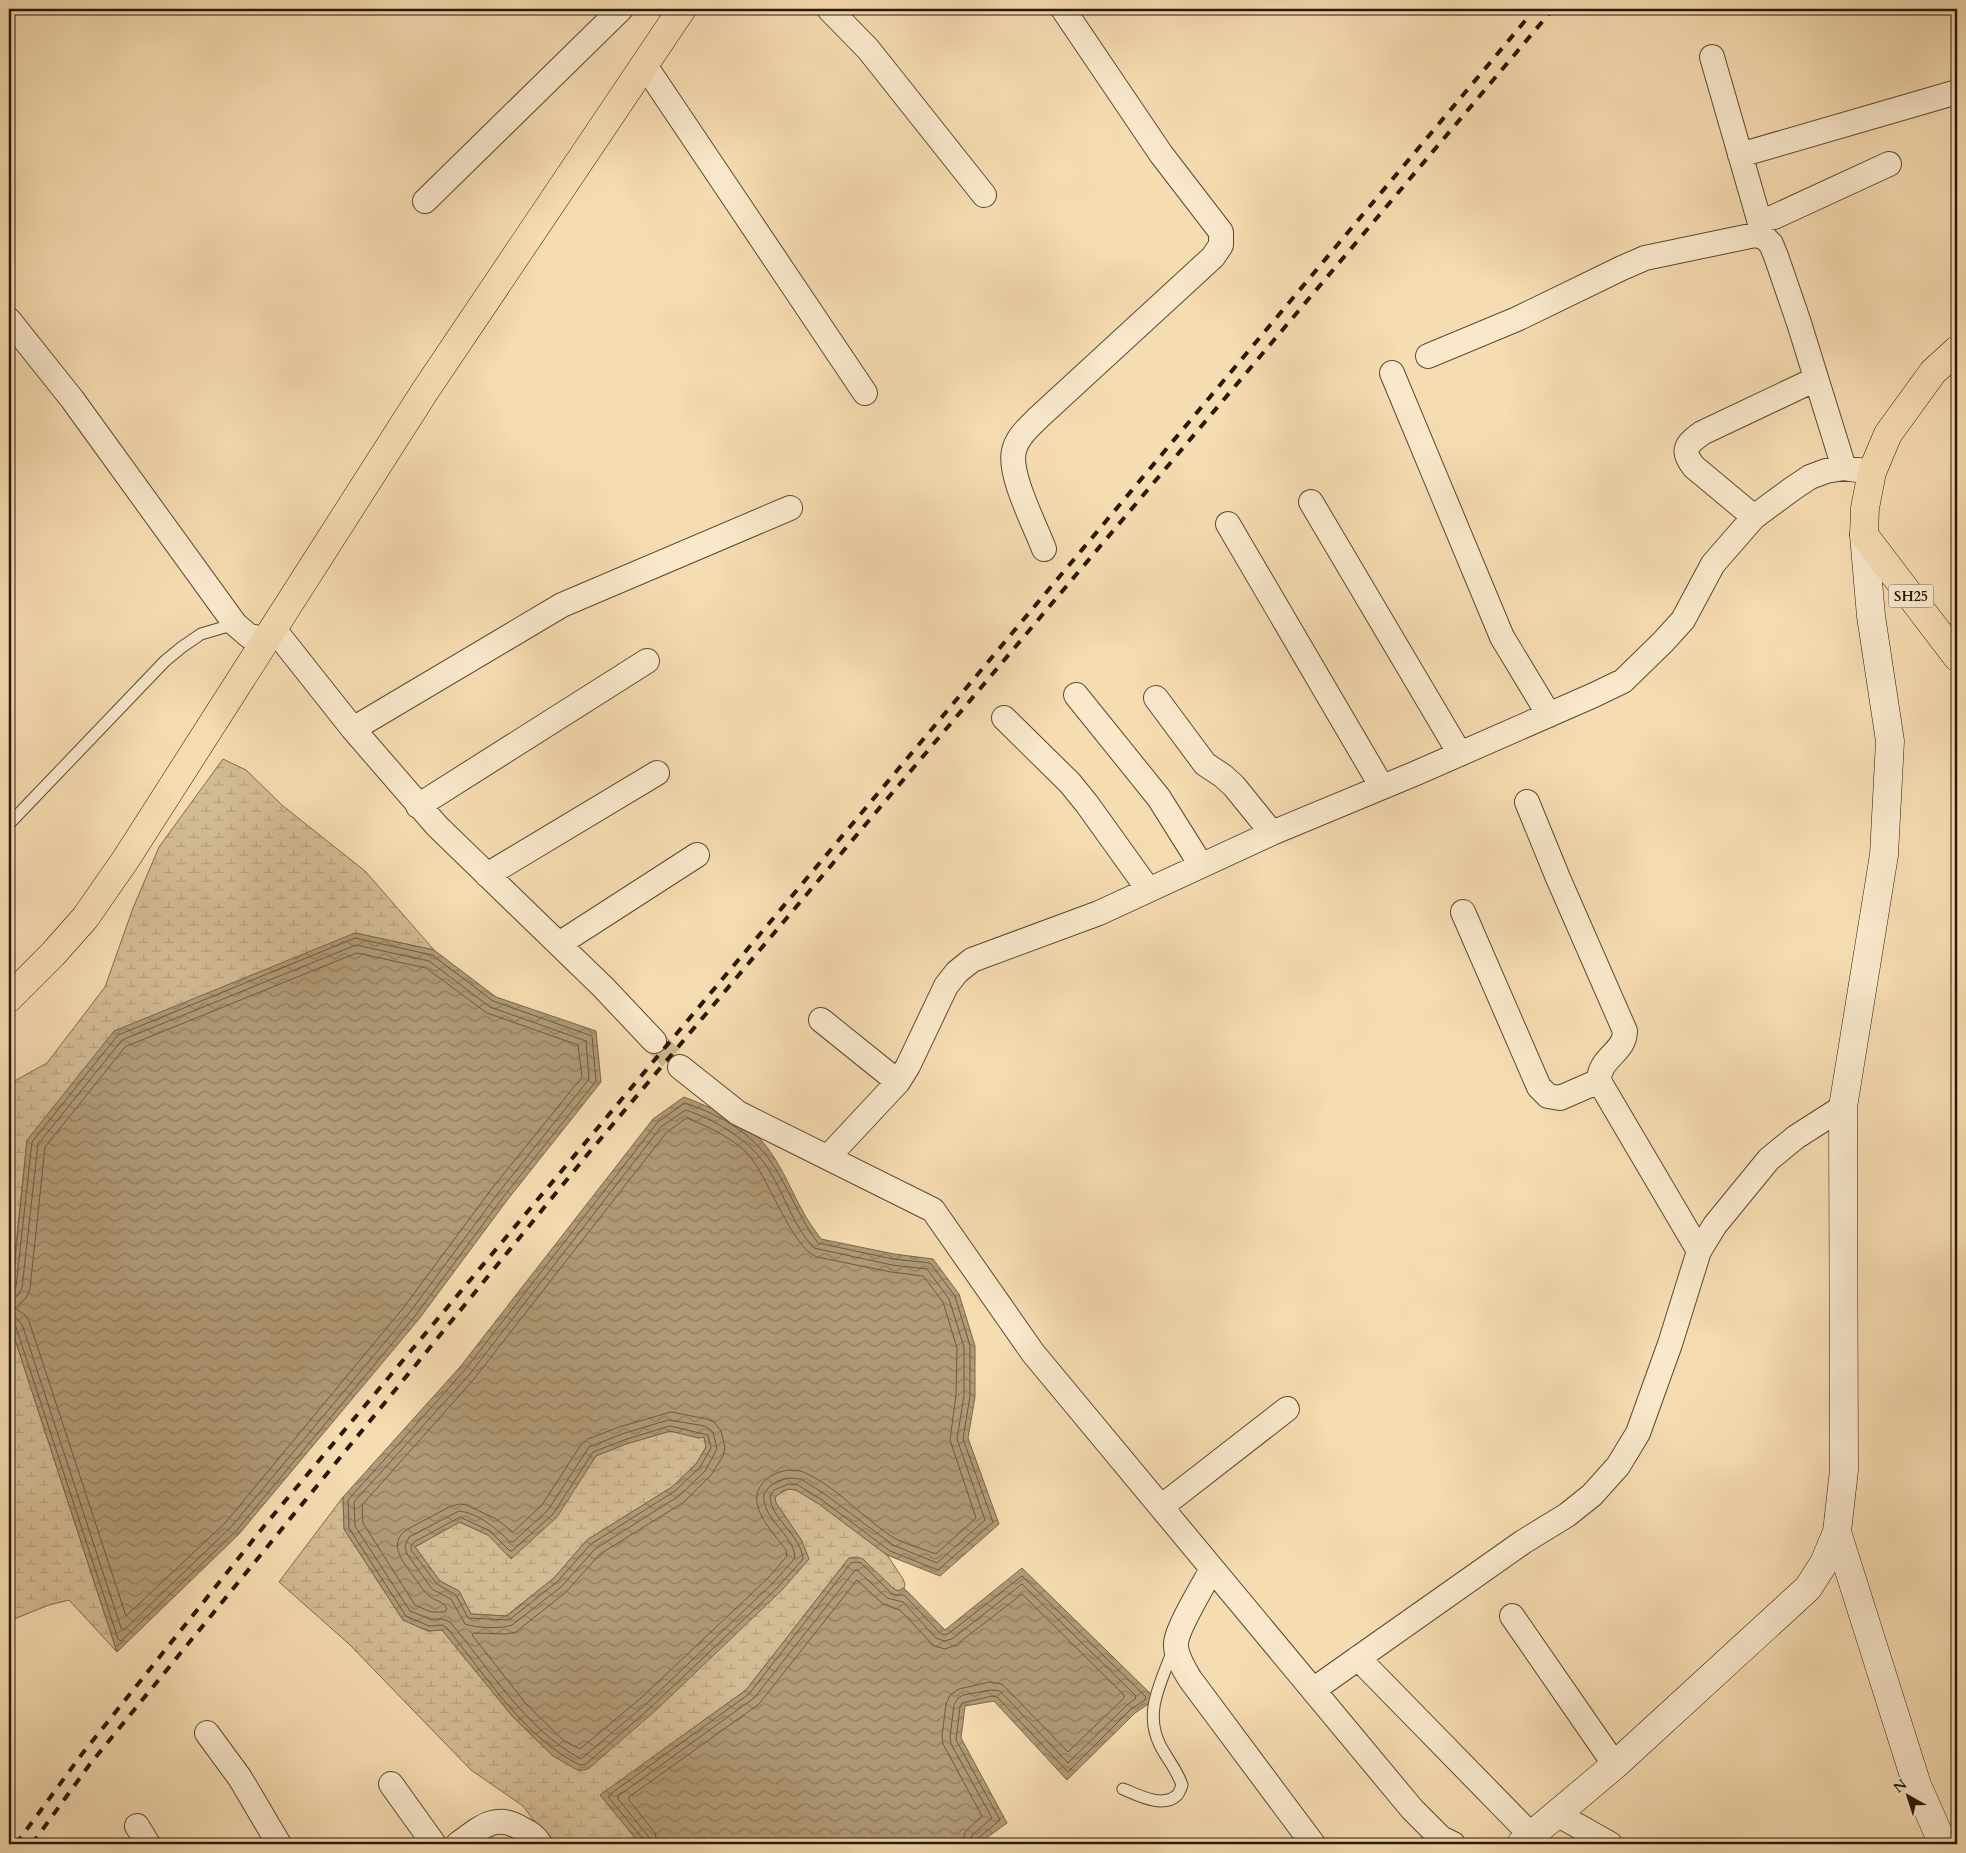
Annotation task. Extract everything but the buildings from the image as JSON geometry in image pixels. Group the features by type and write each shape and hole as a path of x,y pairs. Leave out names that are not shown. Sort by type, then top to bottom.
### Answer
{"main road":[{"path":"9,998 53,954 85,918 126,859 425,391 682,9"},
{"path":"1526,1840 1615,1765 1808,1588 1824,1563 1836,1532 1844,1470 1844,1107 1884,856 1890,741 1871,616 1864,535 1864,508 1872,472 1888,434 1933,372 1957,350"},
{"name":"SH25","path":"1864,535 1957,657"},
{"path":"1836,1532 1917,1785 1943,1844"}],"street":[{"path":"425,201 621,9"},
{"path":"829,9 868,49 984,195"},
{"path":"1044,548 1013,471 1014,451 1022,435 1039,417 1213,257 1221,246 1221,232 1161,154 1066,10"},
{"path":"1712,57 1762,229 1776,256 1844,468"},
{"path":"644,64 865,393"},
{"path":"1740,155 1957,92"},
{"path":"1428,356 1517,319 1645,258 1755,235 1774,217 1889,164"},
{"path":"9,320 72,399 235,624 249,636 270,633 418,806 654,1041"},
{"path":"1392,373 1502,637 1548,715"},
{"path":"1754,517 1686,458 1687,448 1691,441 1702,433 1816,379"},
{"path":"828,1158 898,1082 908,1066 946,986 957,972 972,960 1059,929 1119,904 1272,833 1460,754 1623,681 1664,642 1683,620 1713,564 1754,517 1810,477 1826,471 1844,468 1872,472"},
{"path":"1311,502 1460,754"},
{"path":"354,729 562,605 790,508"},
{"path":"1228,524 1382,787"},
{"path":"418,806 646,661"},
{"path":"1076,695 1159,798 1202,865"},
{"path":"1156,698 1205,764 1234,786 1272,833"},
{"path":"1004,718 1070,782 1148,889"},
{"path":"487,875 657,773"},
{"path":"1527,802 1558,878 1625,1030 1625,1039 1604,1063 1599,1073 1600,1081 1699,1251"},
{"path":"558,944 697,855"},
{"path":"1463,912 1539,1087 1548,1096 1560,1098 1600,1081"},
{"path":"821,1020 898,1082"},
{"path":"680,1066 738,1113 933,1210 1033,1353 1427,1826 1441,1838 1453,1844"},
{"path":"1313,1690 1523,1542 1567,1515 1592,1495 1618,1466 1638,1433 1670,1344 1699,1251 1716,1225 1768,1159 1796,1137 1844,1107"},
{"path":"1161,1507 1287,1409"},
{"path":"1212,1568 1182,1626 1176,1643 1180,1660 1190,1679 1314,1844"},
{"path":"1512,1616 1615,1765"},
{"path":"1358,1658 1526,1840"},
{"path":"207,1733 240,1778 279,1844"},
{"path":"392,1784 434,1844"},
{"path":"1557,1814 1610,1844"},
{"path":"458,1844 479,1829 498,1820 511,1822 536,1837 540,1844"}],"lane":[{"path":"9,824 165,661 201,634 235,624"},
{"path":"1123,1789 1153,1800 1164,1801 1177,1796 1182,1785 1179,1776 1160,1745 1152,1721 1152,1709 1176,1643"}],"green space":[{"path":"223,759 246,770 283,806 365,871 434,950 355,933 27,1140 9,1310 9,1084 47,1063 105,987 133,908 159,847"},
{"path":"9,1321 117,1652 69,1600 49,1605 9,1621"},
{"path":"671,1431 699,1438 704,1437 706,1447 696,1464 672,1487 587,1540 554,1578 506,1616 471,1614 459,1591 440,1581 415,1547 459,1522 488,1535 576,1486 596,1456 626,1444"},
{"path":"789,1489 796,1490 819,1504 887,1555 903,1579 904,1588 898,1591 894,1589 849,1558 746,1690 601,1795 640,1844 551,1844 523,1806 471,1770 349,1644 279,1582 343,1497 344,1529 403,1620 428,1631 442,1630 513,1717 553,1756 802,1541 776,1503 775,1498 778,1494"}],"water":[{"path":"355,933 434,950 496,997 596,1031 601,1082 508,1199 419,1319 239,1534 117,1652 9,1321 27,1140 114,1031"},
{"path":"684,1097 725,1114 761,1140 778,1165 806,1217 821,1239 894,1254 933,1259 959,1294 975,1346 975,1397 968,1438 999,1524 940,1576 887,1555 819,1504 796,1490 782,1491 775,1498 776,1503 802,1541 809,1559 782,1590 654,1712 588,1769 579,1771 553,1756 513,1717 442,1630 428,1631 403,1620 344,1529 343,1497 460,1367 653,1119","holes":["670,1431 699,1438 704,1437 706,1447 696,1464 672,1487 587,1540 554,1578 507,1616 471,1614 459,1591 440,1581 415,1547 460,1522 488,1535 511,1559 557,1517 596,1456 626,1444"]},
{"path":"857,1557 863,1559 894,1589 898,1591 904,1588 945,1630 1022,1568 1156,1699 1135,1713 1067,1780 994,1701 965,1706 961,1738 1007,1823 978,1844 640,1844 600,1795 746,1690 849,1558"}],"tunnel":[{"path":"654,1041 680,1067"}],"railway":[{"path":"16,1844 82,1754 265,1525 1535,9"},
{"path":"32,1844 90,1764 587,1155 1553,9"}]}
